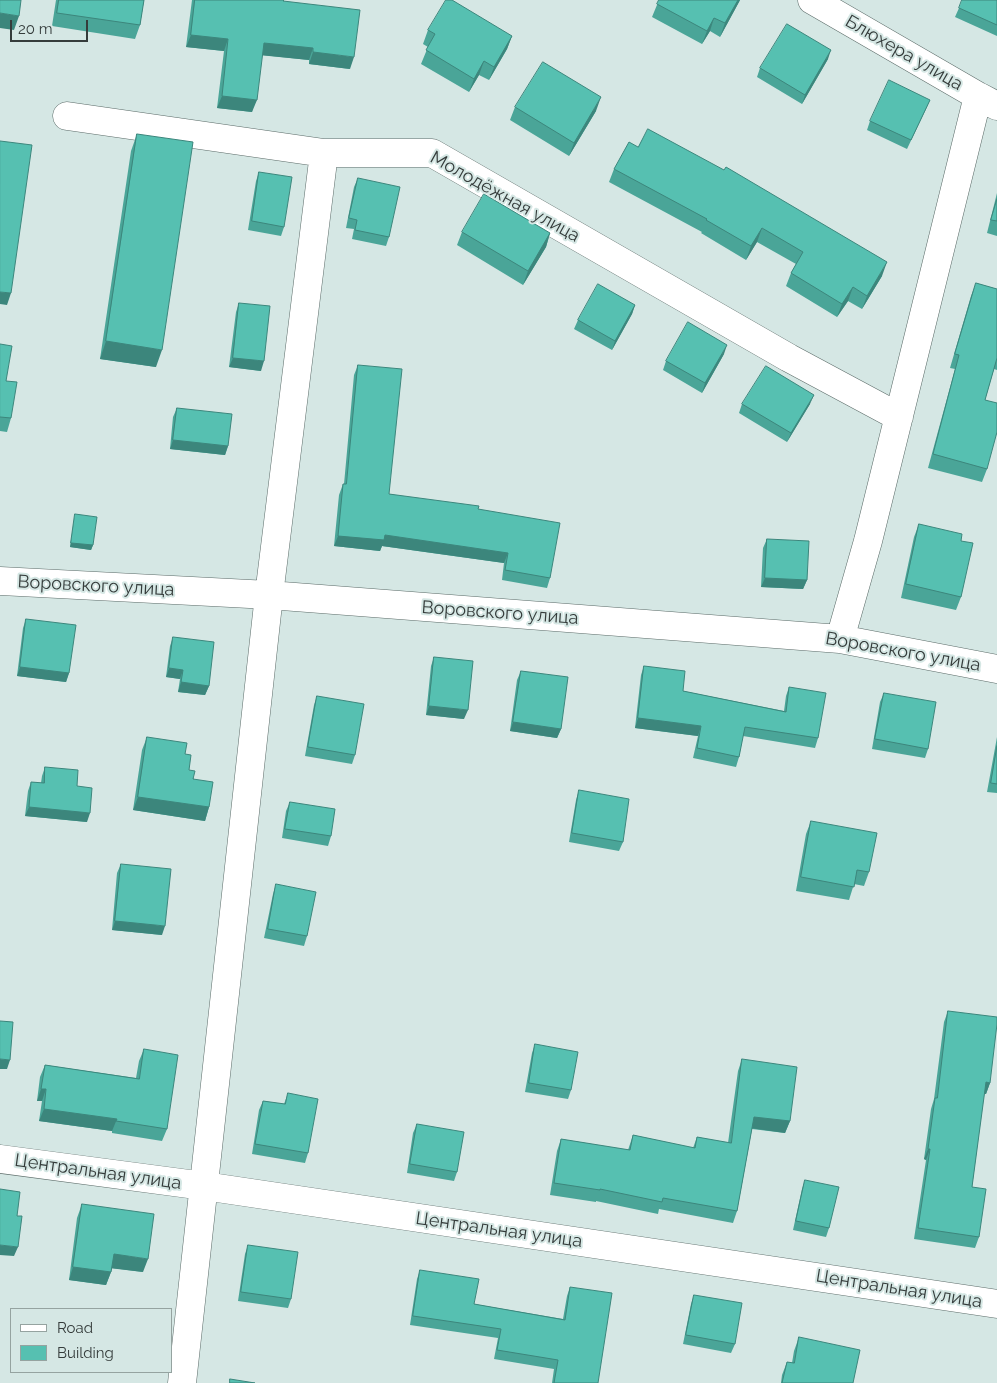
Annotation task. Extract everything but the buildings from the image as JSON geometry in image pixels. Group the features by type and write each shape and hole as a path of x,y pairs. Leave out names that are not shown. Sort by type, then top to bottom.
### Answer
{"street":[{"name":"Блюхера улица","path":"812,0 988,101"},
{"path":"840,639 868,541 899,418 988,101"},
{"name":"Молодёжная улица","path":"67,116 324,153 432,153 790,358 899,418"},
{"path":"182,1383 269,595 324,153"},
{"name":"Воровского улица","path":"0,581 269,595 840,639 997,669"},
{"name":"Центральная улица","path":"0,1159 204,1186 997,1304"}]}
